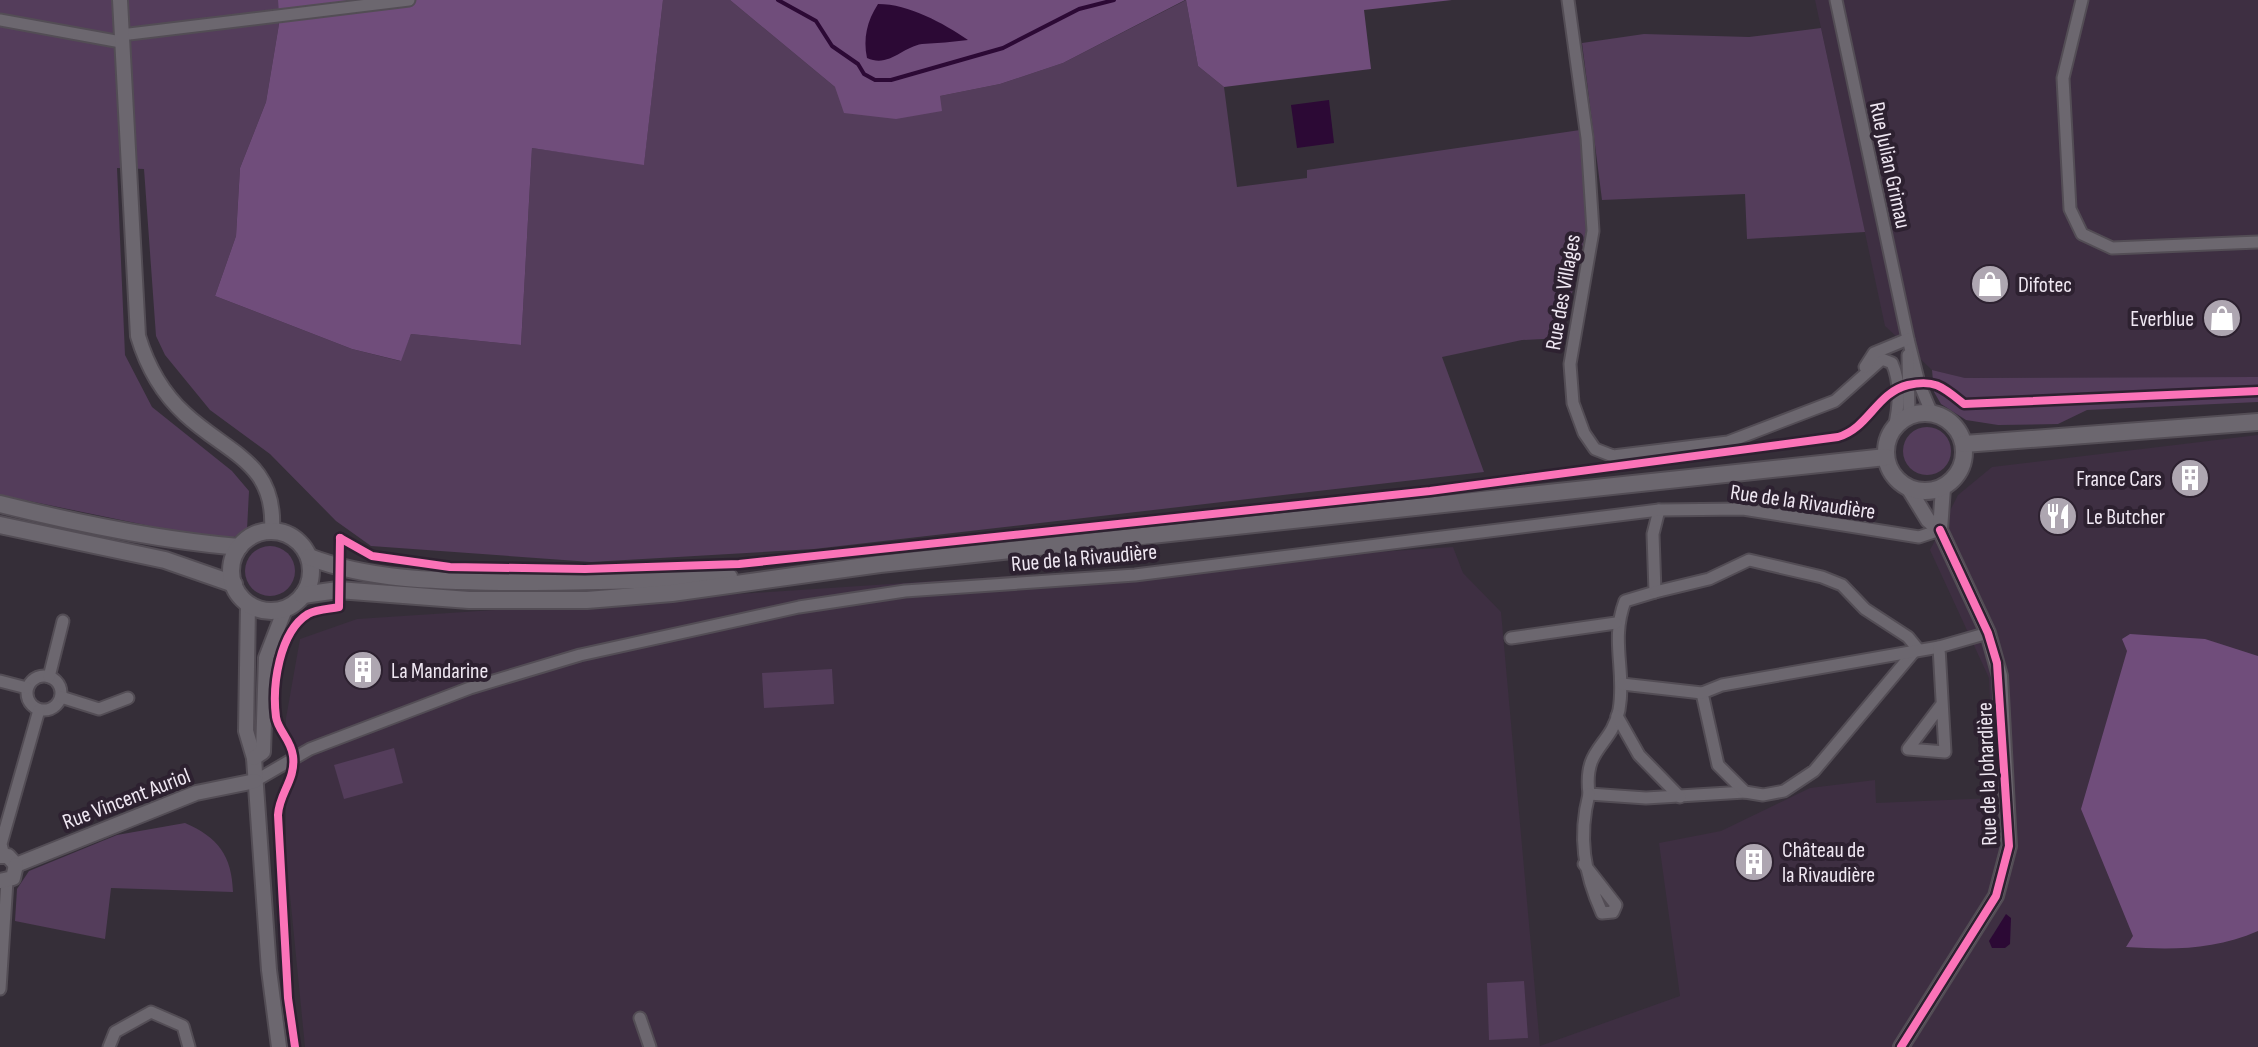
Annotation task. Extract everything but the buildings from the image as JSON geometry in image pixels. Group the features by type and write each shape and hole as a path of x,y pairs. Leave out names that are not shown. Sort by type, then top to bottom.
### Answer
{"main road":[{"path":"1932,414 1953,424 1964,444 1959,473 1943,488 1930,492 1909,489 1896,479 1886,457 1887,442 1894,428 1909,416 1932,414"},
{"path":"1964,444 2258,422"},
{"path":"303,595 338,590 469,600 587,600 687,592 819,573 1886,457"},
{"path":"0,504 119,532 239,547"},
{"path":"0,525 165,560 200,569 234,584"},
{"path":"272,530 300,542 309,557 312,576 303,595 285,609 272,611 248,604 234,584 231,565 239,547 251,536 272,530"},
{"path":"309,557 346,570 407,578 473,581 577,582 819,573"}],"street":[{"path":"120,0 134,309 141,346 152,372 175,404 264,479 271,496 272,530"},
{"path":"0,20 121,39 409,0"},
{"name":"Rue des Villages","path":"1568,0 1593,200 1593,231 1570,364 1573,403 1584,433 1595,449 1613,456 1728,442 1835,401 1859,378"},
{"name":"Rue Julian Grimau","path":"1836,0 1908,339 1919,383 1932,414"},
{"path":"2082,0 2063,78 2070,209 2082,234 2112,248 2258,242"},
{"path":"1859,378 1874,353 1908,339"},
{"name":"Rue Julian Grimau","path":"1908,339 1909,416"},
{"path":"1859,378 1882,359 1892,363 1898,388 1894,428"},
{"name":"Rue de la Johardière","path":"1940,530 1943,488"},
{"name":"Rue de la Johardière","path":"1901,1047 1996,896 2009,846 2000,676 1988,633 1940,530 1928,520 1909,489"},
{"name":"Rue de la Rivaudière","path":"255,781 310,749 499,678 607,649 799,607 943,587 1135,575 1659,510 1743,509 1919,537 1932,536 1940,530"},
{"path":"1655,592 1653,534 1659,510"},
{"path":"1584,864 1582,827 1589,794 1588,763 1617,716 1622,684 1616,623 1625,601 1709,579 1749,560 1822,577 1842,585 1872,615 1908,637 1917,648"},
{"path":"248,604 246,731 254,758 269,970 279,1047"},
{"path":"254,758 263,752 268,647 285,609"},
{"path":"49,677 63,621"},
{"path":"1511,638 1616,623"},
{"path":"1622,684 1702,693 1722,685 1917,648 1939,647 1988,633"},
{"path":"1939,647 1945,752 1908,749 1942,704"},
{"path":"1589,794 1680,797 1745,792 1763,795 1800,784 1917,648"},
{"path":"27,688 36,678 49,677 59,685 61,697 52,708 39,710"},
{"path":"0,681 27,688"},
{"path":"27,688 29,701 39,710"},
{"path":"1702,693 1718,765 1745,792"},
{"path":"61,697 99,709 128,698"},
{"path":"0,989 3,881 16,874 1,844 39,710"},
{"path":"1617,716 1639,755 1680,797"},
{"name":"Rue Vincent Auriol","path":"7,859 196,793 255,781"},
{"path":"109,1047 115,1032 151,1012 183,1026 189,1047"},
{"path":"640,1018 650,1047"}],"shaded area":[{"path":"0,0 278,0 279,24 266,102 240,168 236,236 215,296 352,349 400,361 411,334 521,345 532,148 644,164 663,0 730,0 835,87 940,96 1000,84 1063,63 1186,0 1198,66 1224,87 1237,187 1307,178 1307,170 1580,130 1586,231 1562,338 1522,340 1442,357 1484,472 814,549 591,562 371,546 336,521 270,454 210,410 165,355 156,336 144,169 117,168 125,355 152,407 232,471 249,491 247,530 234,537 208,538 0,495"},
{"path":"278,0 663,0 644,165 532,148 521,345 411,334 401,361 352,349 215,296 236,236 240,168 266,102 279,24"},
{"path":"730,0 1185,0 1063,63 1000,84 940,96 942,111 896,119 844,113 835,87"},
{"path":"1186,0 1452,0 1364,10 1371,69 1224,87 1198,66"},
{"path":"1815,0 2258,0 2258,377 1964,378 1932,370 1885,326"},
{"path":"878,4 914,11 968,40 922,44 889,59 867,58 867,30"},
{"path":"1821,28 1865,232 1747,239 1745,194 1602,200 1582,43 1644,34 1749,37"},
{"path":"1329,100 1334,143 1297,148 1291,105"},
{"path":"1932,370 1965,378 2258,377 2258,402 2087,410 2058,424 1998,425 1966,420 1941,404 1934,392"},
{"path":"1927,427 1944,434 1951,451 1944,468 1927,475 1910,468 1903,451 1910,434"},
{"path":"2258,435 2258,1047 305,1047 286,855 286,718 300,639 357,619 1453,547 1463,573 1501,612 1540,1046 1680,996 1659,843 1721,831 1810,788 1875,780 1876,803 1994,798 1989,678 1930,550 1958,495 1992,467"},
{"path":"260,547 280,547 294,561 294,581 280,595 260,595 246,581 246,561"},
{"path":"2130,634 2205,639 2258,656 2258,931 2225,942 2193,947 2126,947 2133,936 2081,809 2127,651 2122,639"},
{"path":"832,669 834,704 764,708 762,673"},
{"path":"394,748 403,783 344,799 334,765"},
{"path":"185,823 206,835 221,849 230,868 233,892 111,888 105,939 15,921 17,889 29,871 117,835"},
{"path":"2006,914 2011,918 2010,944 2005,948 1992,948 1989,941"},
{"path":"1524,981 1528,1038 1489,1040 1487,983"}],"waterway":[{"path":"778,0 816,21 832,46 875,80 891,80 1003,48 1079,9 1114,0"}],"cycle path":[{"path":"340,538 372,556 450,567 585,569 739,564 1430,491 1838,437 1858,426 1888,395 1917,383 1938,386 1964,404 2258,391"},
{"path":"1901,1047 1996,896 2009,846 1997,663 1988,633 1940,530"},
{"path":"295,1047 288,998 278,815 292,772 293,756 277,722 275,690 284,646 298,622 312,612 339,607 340,538"}],"place":[{"name":"Difotec","path":"1990,284"},
{"name":"Everblue","path":"2222,318"},
{"name":"France Cars","path":"2190,478"},
{"name":"Le Butcher","path":"2058,516"},
{"name":"La Mandarine","path":"363,670"},
{"name":"Château de la Rivaudière","path":"1754,862"}]}
